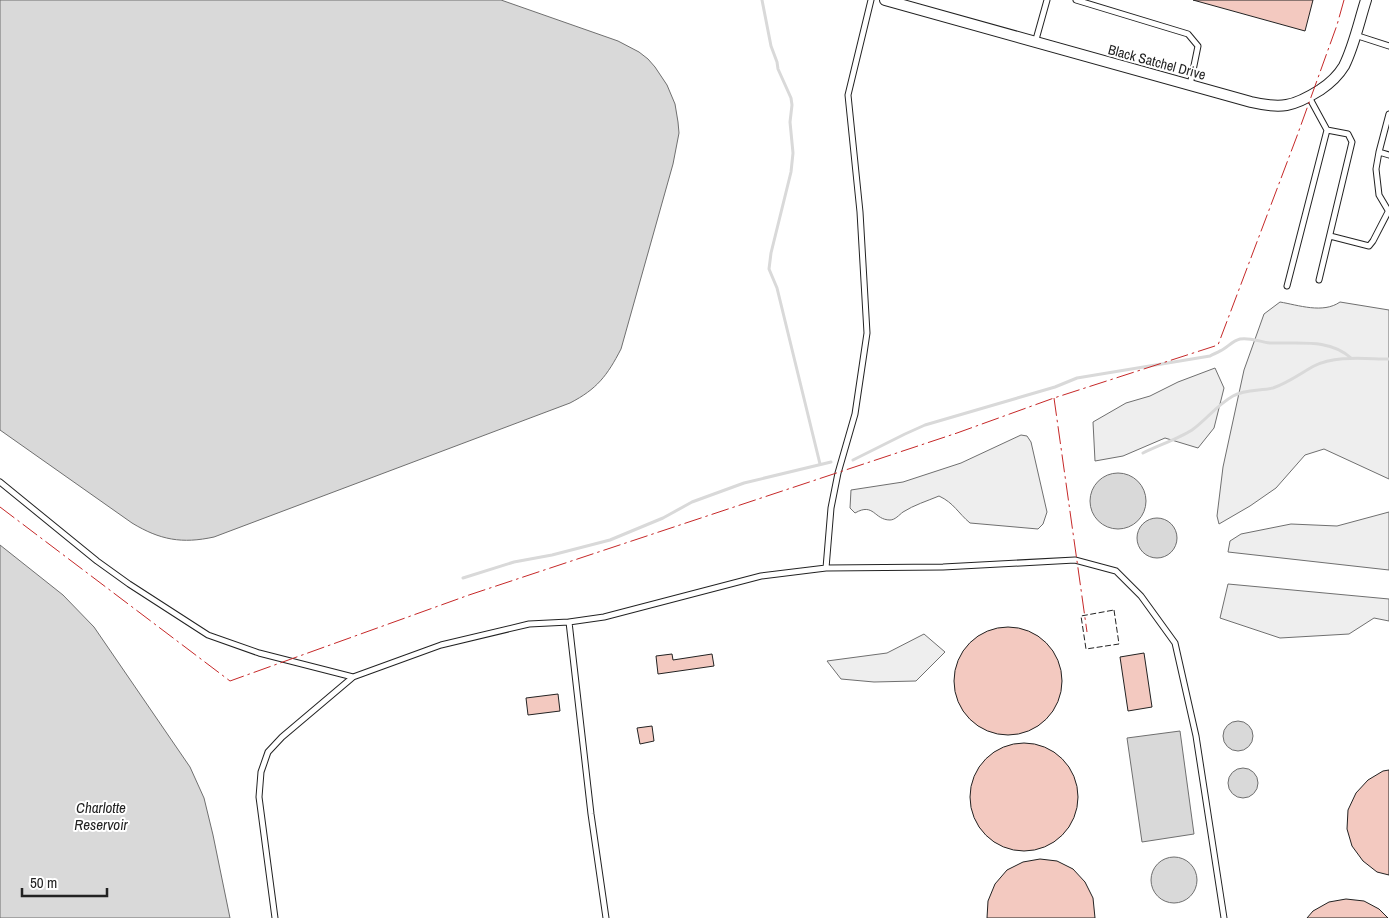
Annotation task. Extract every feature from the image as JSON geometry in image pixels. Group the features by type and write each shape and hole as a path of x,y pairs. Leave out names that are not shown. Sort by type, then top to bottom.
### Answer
{"street":[{"name":"Black Satchel Drive","path":"885,0 1267,106 1288,105 1299,102 1329,84 1344,66 1366,0"}],"lane":[{"path":"826,568 833,499 838,473 855,414 867,333 860,212 848,95 870,0"},
{"path":"1035,42 1047,0"},
{"path":"1076,0 1188,34 1198,46 1190,85"},
{"path":"1355,35 1389,46"},
{"path":"1287,286 1327,130 1309,97"},
{"path":"1330,236 1369,246 1389,211 1379,195 1376,169 1389,114"},
{"path":"1319,280 1352,142 1348,134 1327,130"},
{"path":"1379,152 1389,155"},
{"path":"0,482 97,561 208,635 259,653 353,677"},
{"path":"275,918 259,797 261,772 268,752 282,737 353,677 440,645 529,624 569,622 604,617 760,576 826,568 943,568 1075,560 1116,571 1141,596 1175,644 1196,736 1224,918"},
{"path":"569,622 606,918"}],"shaded area":[{"path":"1280,302 1318,308 1333,306 1340,302 1389,310 1389,479 1324,449 1305,455 1276,488 1219,524 1217,516 1223,467 1244,370 1264,314"},
{"path":"1215,368 1224,388 1214,428 1198,448 1165,438 1123,456 1095,461 1093,422 1126,403 1150,396 1178,382"},
{"path":"1021,435 1027,436 1031,442 1047,512 1043,524 1038,529 970,523 952,505 939,496 912,507 892,520 880,517 870,510 861,510 855,513 850,508 851,490 903,482 961,463"},
{"path":"1389,512 1389,570 1228,552 1230,541 1241,534 1291,524 1337,526"},
{"path":"1228,584 1389,599 1389,621 1374,618 1349,634 1280,638 1220,618"},
{"path":"924,634 945,652 916,681 874,682 841,679 827,661 887,653"}],"water":[{"path":"0,0 501,0 618,41 639,52 655,67 667,85 675,104 679,133 673,164 621,349 616,358 606,374 594,387 570,403 214,537 192,540 172,539 142,529 0,430"},
{"path":"1118,473 1129,475 1138,481 1144,490 1146,501 1144,512 1138,521 1129,527 1118,529 1107,527 1098,521 1092,512 1090,501 1092,490 1098,481 1107,475"},
{"path":"1161,518 1168,521 1174,527 1177,538 1176,546 1168,555 1161,558 1153,558 1146,555 1138,546 1137,534 1140,527 1149,519"},
{"name":"Charlotte Reservoir","path":"0,545 63,595 94,627 190,767 204,798 230,918 0,918"},
{"path":"1238,721 1248,726 1253,736 1248,746 1238,751 1228,746 1223,736 1228,726"},
{"path":"1180,731 1194,834 1142,842 1127,738"},
{"path":"1243,768 1253,773 1258,783 1253,793 1243,798 1233,793 1228,783 1233,773"},
{"path":"1174,857 1187,861 1193,867 1197,880 1193,893 1187,899 1174,903 1161,899 1155,893 1151,880 1155,867 1161,861"}],"building":[{"path":"1193,0 1313,0 1305,31"},
{"path":"1008,627 1029,631 1046,643 1058,660 1062,681 1058,702 1046,719 1029,731 1008,735 987,731 970,719 958,702 954,681 958,660 970,643 987,631"},
{"path":"1144,653 1152,707 1128,711 1120,657"},
{"path":"672,654 673,660 712,654 714,666 658,674 656,656"},
{"path":"558,694 560,711 528,715 526,698"},
{"path":"652,726 654,741 640,744 637,728"},
{"path":"1024,743 1045,747 1062,759 1074,776 1078,797 1074,818 1062,835 1045,847 1024,851 1003,847 986,835 974,818 970,797 974,776 986,759 1003,747"},
{"path":"1389,770 1389,875 1377,872 1363,861 1352,846 1347,829 1348,810 1356,793 1368,780 1383,771"},
{"path":"1040,859 1057,861 1073,869 1085,882 1093,898 1095,918 987,918 988,901 995,884 1007,870 1023,862"},
{"path":"1346,899 1364,901 1379,909 1388,918 1307,918 1313,911 1329,902"}],"waterway":[{"path":"762,0 771,46 792,105 790,122 793,153 791,172 771,253 769,269 777,288 820,464"},
{"path":"853,460 925,425 1055,387 1077,378 1210,356 1240,339 1270,343 1313,343 1333,347 1351,358"},
{"path":"1143,453 1192,430 1222,404 1238,394 1279,386 1314,366 1332,360 1351,358 1389,359"},
{"path":"463,578 514,562 552,555 610,540 663,518 692,502 744,483 831,462"}],"fence":[{"path":"1114,610 1119,644 1086,649 1081,616 1114,610"}],"power":[{"path":"0,507 230,681 469,595 957,433 1054,398 1218,345 1297,136 1337,25 1344,0"},
{"path":"1054,398 1087,632"}]}
